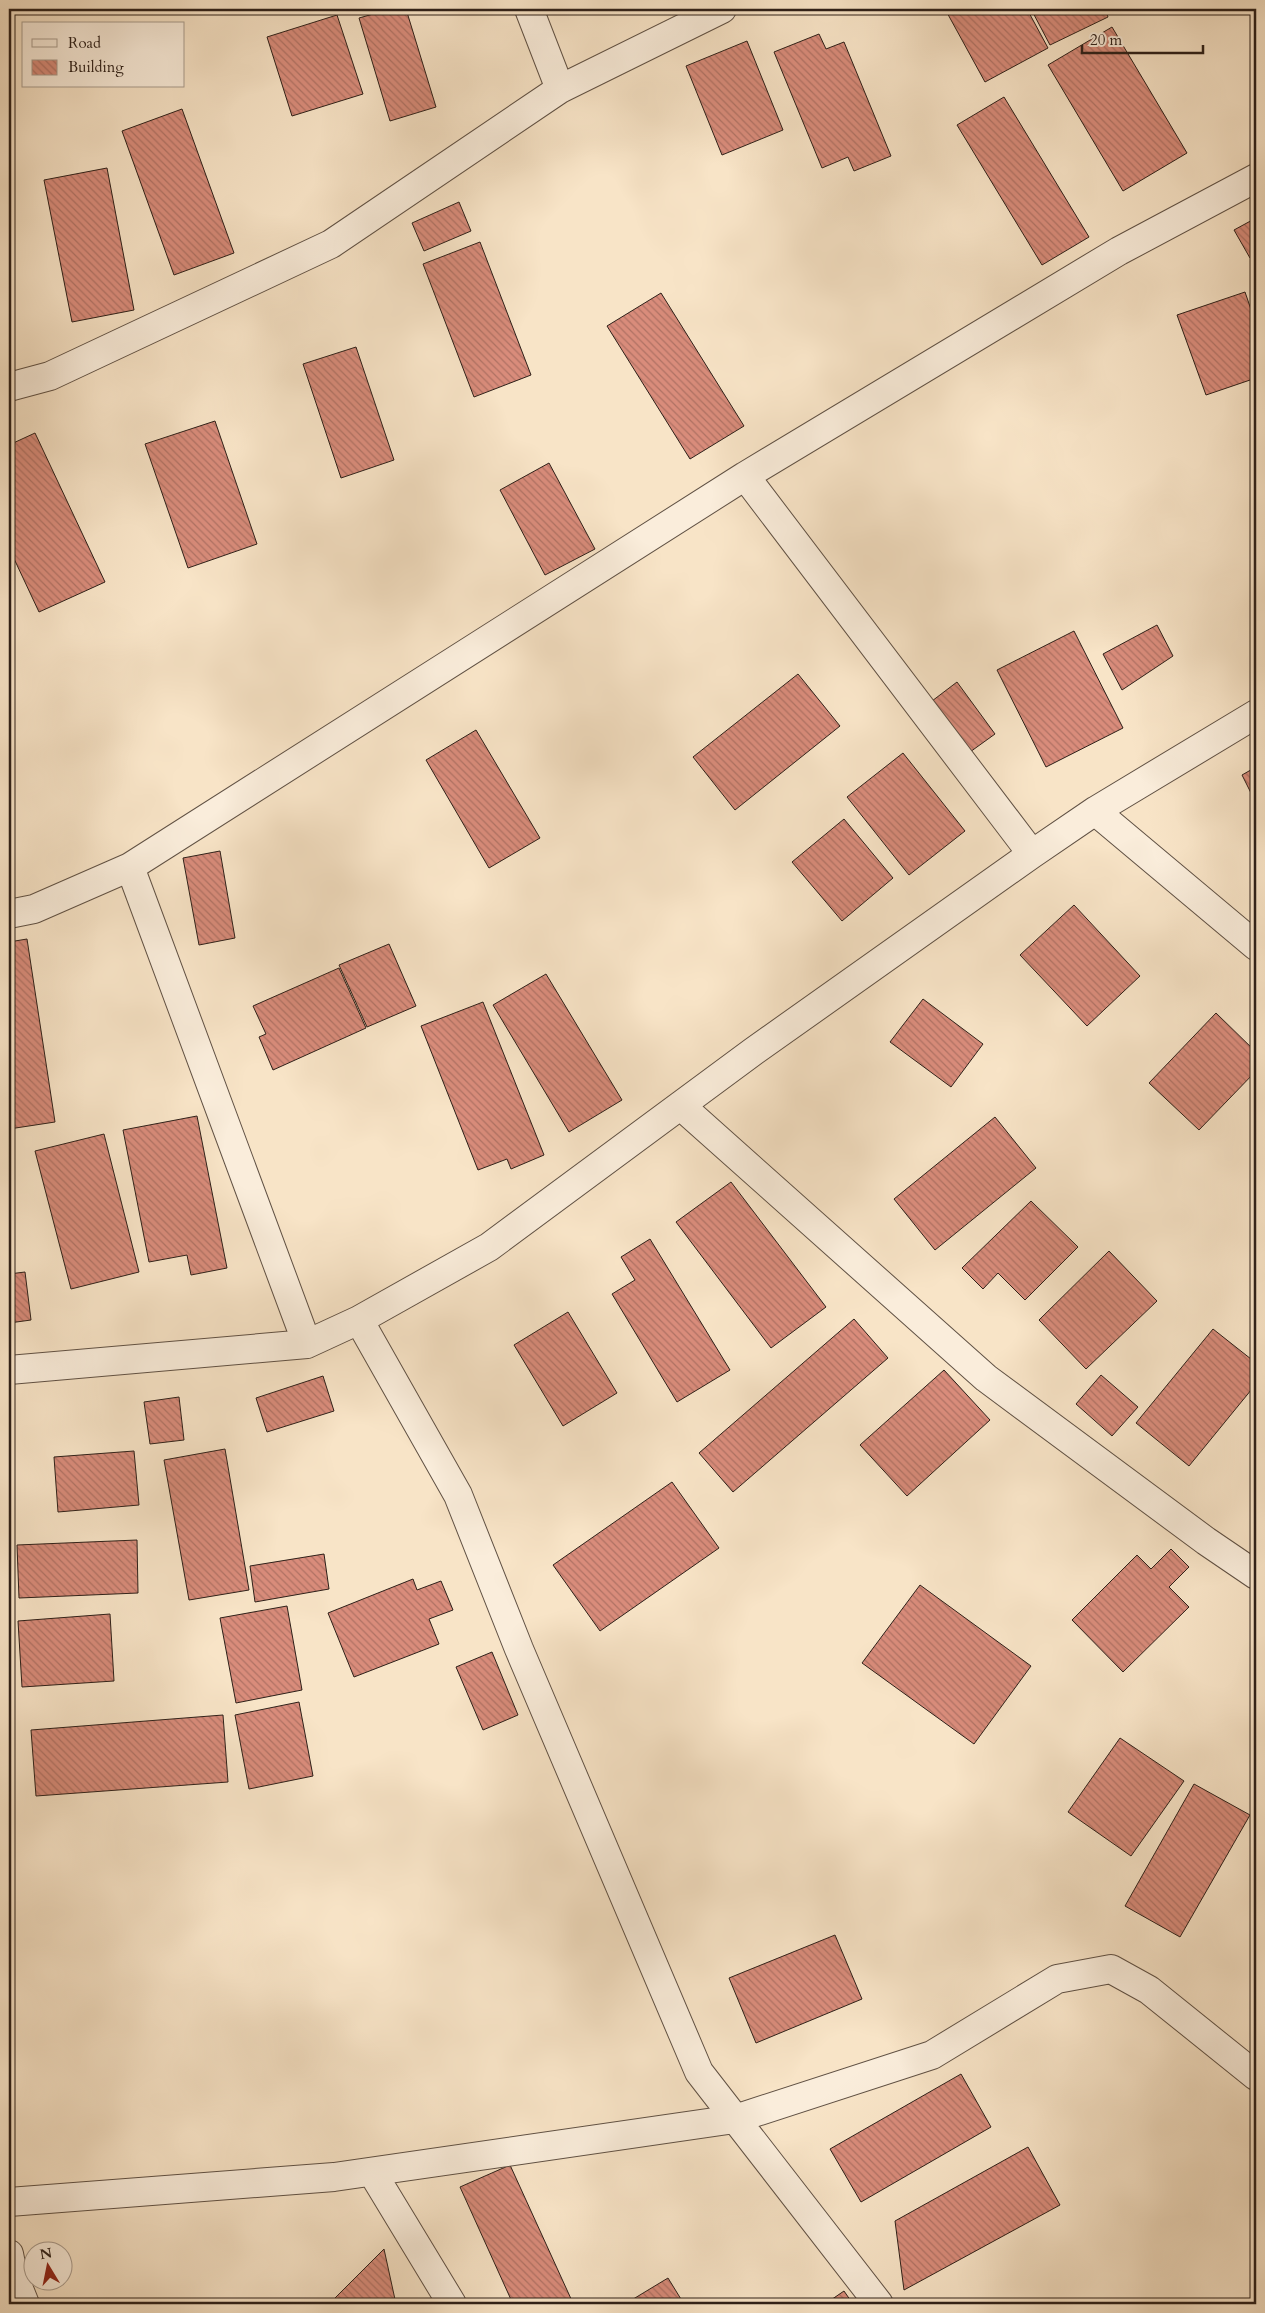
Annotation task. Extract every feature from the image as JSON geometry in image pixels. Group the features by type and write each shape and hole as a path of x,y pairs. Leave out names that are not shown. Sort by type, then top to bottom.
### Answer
{"street":[{"path":"529,9 560,90"},
{"path":"9,387 50,376 331,244 560,90 722,9"},
{"path":"9,914 34,909 130,867 745,476 1118,251 1256,178"},
{"path":"745,476 1032,854"},
{"path":"9,1370 307,1344 359,1320 489,1247 681,1106 1032,854 1095,811 1256,714"},
{"path":"1095,811 1256,946"},
{"path":"130,867 307,1344"},
{"path":"681,1106 986,1378 1206,1541 1256,1575"},
{"path":"359,1320 458,1494 518,1649 699,2072 879,2304"},
{"path":"9,2202 334,2177 735,2119 932,2055 1057,1979 1111,1969 1149,1990 1256,2076"},
{"path":"372,2172 452,2304"},
{"path":"9,2254 13,2274 25,2304"}],"building":[{"path":"391,9 406,9 436,107 390,121 359,18"},
{"path":"945,9 1027,9 1048,48 985,82"},
{"path":"1031,9 1105,9 1108,17 1050,45"},
{"path":"337,15 363,94 292,116 267,37"},
{"path":"1112,27 1187,153 1123,191 1048,65"},
{"path":"819,34 826,49 844,42 891,156 854,171 848,157 822,168 774,52"},
{"path":"747,41 783,130 722,155 686,66"},
{"path":"1004,97 1089,237 1042,265 957,125"},
{"path":"182,109 234,253 174,275 122,131"},
{"path":"107,168 134,310 72,322 44,180"},
{"path":"459,202 471,231 424,251 412,223"},
{"path":"1256,218 1256,255 1250,258 1234,230"},
{"path":"480,242 531,375 474,397 423,264"},
{"path":"1245,292 1256,324 1256,378 1206,395 1177,315"},
{"path":"661,293 744,426 690,459 607,326"},
{"path":"356,347 394,460 341,478 303,364"},
{"path":"215,421 257,544 188,568 145,444"},
{"path":"35,433 105,582 39,612 9,548 9,445"},
{"path":"549,463 595,549 545,575 500,490"},
{"path":"1157,625 1173,656 1122,690 1103,654"},
{"path":"1074,631 1123,728 1046,767 997,670"},
{"path":"798,674 840,726 735,810 693,757"},
{"path":"957,682 995,734 970,752 932,701"},
{"path":"476,730 540,838 489,868 426,760"},
{"path":"903,753 965,831 909,875 847,797"},
{"path":"1256,767 1256,803 1242,775"},
{"path":"844,819 893,878 842,921 792,862"},
{"path":"220,851 235,938 199,945 183,858"},
{"path":"1074,905 1140,976 1087,1026 1020,955"},
{"path":"27,939 55,1122 9,1129 9,942"},
{"path":"389,944 416,1006 367,1027 339,965"},
{"path":"339,968 366,1028 273,1070 259,1037 266,1034 253,1006"},
{"path":"546,974 622,1100 569,1132 493,1005"},
{"path":"923,999 983,1044 951,1087 890,1042"},
{"path":"483,1002 544,1155 511,1169 507,1159 478,1170 421,1026"},
{"path":"1216,1013 1256,1052 1256,1071 1199,1130 1149,1083"},
{"path":"197,1116 227,1268 191,1275 187,1255 149,1262 123,1130"},
{"path":"995,1117 1036,1168 935,1250 894,1199"},
{"path":"104,1134 139,1272 71,1289 35,1151"},
{"path":"731,1182 826,1307 771,1348 676,1222"},
{"path":"1031,1201 1078,1247 1025,1300 998,1273 983,1289 962,1268"},
{"path":"650,1239 730,1370 677,1402 612,1294 635,1280 621,1257"},
{"path":"1109,1251 1157,1301 1086,1369 1039,1320"},
{"path":"25,1272 31,1320 9,1323 9,1274"},
{"path":"568,1312 617,1393 563,1426 514,1345"},
{"path":"854,1319 888,1358 733,1492 699,1453"},
{"path":"1213,1329 1256,1363 1256,1384 1189,1466 1136,1423"},
{"path":"944,1370 990,1420 907,1496 860,1445"},
{"path":"1101,1375 1138,1407 1112,1436 1076,1404"},
{"path":"323,1376 334,1411 267,1432 256,1398"},
{"path":"179,1397 184,1440 150,1444 144,1402"},
{"path":"225,1449 249,1590 189,1600 164,1460"},
{"path":"134,1451 139,1505 58,1512 54,1457"},
{"path":"672,1482 719,1548 600,1631 553,1565"},
{"path":"137,1540 138,1593 19,1598 17,1545"},
{"path":"1171,1549 1189,1567 1169,1587 1189,1607 1123,1672 1072,1620 1137,1555 1151,1569"},
{"path":"324,1554 329,1589 255,1602 250,1566"},
{"path":"413,1579 417,1590 441,1581 453,1610 429,1619 439,1644 354,1677 328,1613"},
{"path":"920,1585 1031,1666 974,1744 862,1663"},
{"path":"287,1606 302,1690 236,1703 220,1618"},
{"path":"110,1614 114,1681 22,1687 18,1621"},
{"path":"492,1652 518,1715 483,1730 456,1667"},
{"path":"299,1702 313,1776 249,1789 235,1715"},
{"path":"223,1715 228,1782 36,1796 31,1730"},
{"path":"1120,1738 1184,1781 1131,1856 1068,1812"},
{"path":"1194,1784 1250,1815 1180,1937 1125,1906"},
{"path":"835,1935 862,1999 756,2043 729,1978"},
{"path":"961,2074 991,2127 861,2202 830,2149"},
{"path":"1028,2147 1060,2205 904,2290 895,2221"},
{"path":"510,2165 572,2301 565,2304 513,2304 460,2187"},
{"path":"384,2249 396,2304 329,2304"},
{"path":"668,2278 684,2304 625,2304"},
{"path":"844,2291 853,2304 825,2304"}]}
